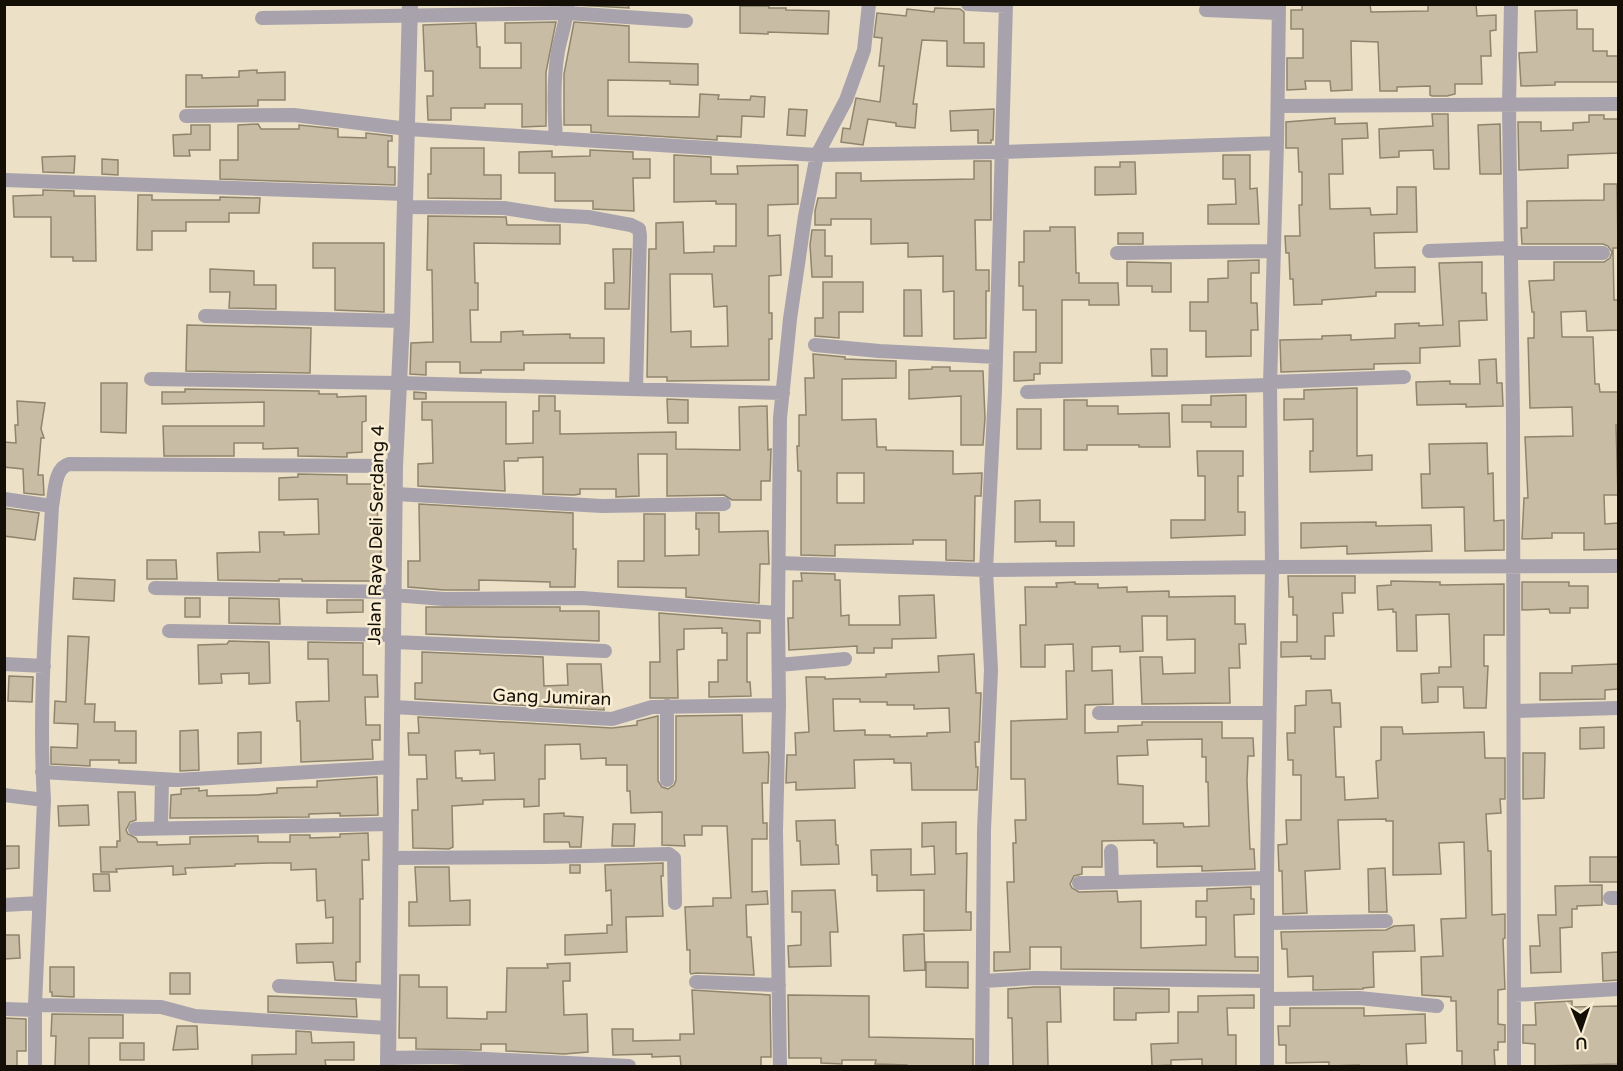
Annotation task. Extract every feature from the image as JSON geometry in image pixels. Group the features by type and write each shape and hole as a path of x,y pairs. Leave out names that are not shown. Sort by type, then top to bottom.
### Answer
{"street":[{"path":"780,1066 776,831 780,418 790,319 805,216 818,155 846,100 864,50 869,4"},
{"path":"969,4 1006,5 996,357 986,570 991,670 984,831 982,1066"},
{"path":"1511,4 1509,104 1514,416 1514,1066"},
{"path":"556,139 553,104 558,52 567,9"},
{"path":"262,18 410,10 567,9 686,21"},
{"path":"1206,10 1279,9 1270,384 1272,567 1266,878 1267,1066"},
{"name":"Jalan Raya Deli Serdang 4","path":"388,1062 387,992 395,594 395,466 402,321 410,10"},
{"path":"1278,106 1618,104"},
{"path":"186,116 294,116 408,129 818,155 1277,143"},
{"path":"4,180 405,200 504,208 549,215 619,221 635,226 640,236 636,389"},
{"path":"1117,253 1274,251"},
{"path":"1429,251 1603,253"},
{"path":"205,316 402,321"},
{"path":"815,345 996,357"},
{"path":"1027,392 1404,377"},
{"path":"151,379 783,393"},
{"path":"34,1066 44,800 42,771 44,666 52,506 60,471 69,464 395,466"},
{"path":"396,494 602,506 724,504"},
{"path":"4,499 52,506"},
{"path":"779,563 986,570 1618,566"},
{"path":"155,588 395,594 444,598 582,598 778,613"},
{"path":"169,631 394,638 605,651"},
{"path":"778,665 845,659"},
{"path":"4,664 44,666"},
{"name":"Gang Jumiran","path":"393,708 612,719 652,707 779,705"},
{"path":"667,706 667,780"},
{"path":"1514,711 1618,708"},
{"path":"1099,713 1269,713"},
{"path":"42,771 178,780 392,767"},
{"path":"161,828 162,779"},
{"path":"4,795 44,800"},
{"path":"135,829 391,824"},
{"path":"1111,851 1112,882"},
{"path":"390,858 671,854 674,863 675,903"},
{"path":"1079,883 1266,878"},
{"path":"4,905 39,903"},
{"path":"1268,923 1386,921"},
{"path":"984,981 1034,978 1267,981"},
{"path":"696,982 779,985"},
{"path":"279,986 387,992"},
{"path":"1514,995 1618,989"},
{"path":"1268,999 1359,998 1437,1006"},
{"path":"4,1009 160,1007 195,1016 387,1028"},
{"path":"388,1062 446,1057 629,1066"}],"building":[{"path":"628,4 629,8 576,5"},
{"path":"1302,4 1370,4 1371,12 1428,11 1428,4 1476,4 1477,16 1496,15 1496,30 1490,31 1491,56 1481,56 1482,84 1455,84 1455,94 1447,96 1430,95 1430,86 1397,87 1397,91 1380,91 1378,42 1351,41 1352,90 1331,91 1330,81 1305,81 1306,89 1287,90 1287,58 1303,58 1303,29 1291,29 1291,10 1302,10"},
{"path":"740,6 829,11 828,34 740,33"},
{"path":"935,8 960,9 964,12 964,43 984,43 984,67 947,66 947,41 922,40 913,104 917,104 915,128 868,119 863,145 841,142 843,128 850,129 856,98 880,102 884,66 879,66 882,38 874,37 877,13 906,16 907,9 934,12"},
{"path":"1577,10 1577,29 1593,29 1593,51 1607,51 1607,56 1618,56 1618,82 1555,82 1555,85 1521,86 1519,53 1537,52 1535,11"},
{"path":"556,22 546,72 546,126 522,127 522,104 485,104 485,108 451,108 451,120 428,120 427,96 433,96 433,71 425,71 423,25 476,23 477,47 480,47 480,68 521,68 521,43 505,43 505,23"},
{"path":"574,22 629,26 629,62 698,64 698,85 670,84 670,81 608,80 608,116 699,117 700,94 719,95 718,99 750,100 751,96 765,97 764,117 742,116 741,137 717,136 717,140 591,132 591,125 564,125 564,74"},
{"path":"257,70 257,73 285,72 285,100 258,100 258,106 186,107 186,75 202,75 202,78 239,77 239,71"},
{"path":"789,109 807,110 805,136 787,135"},
{"path":"994,109 991,143 978,143 978,130 951,131 950,111"},
{"path":"1432,114 1448,114 1449,169 1434,169 1433,150 1399,151 1399,157 1380,158 1379,129 1433,126"},
{"path":"1589,115 1604,115 1604,119 1618,119 1618,153 1568,155 1568,168 1519,170 1518,122 1541,122 1541,131 1573,130 1573,123 1589,122"},
{"path":"1335,118 1335,124 1367,123 1368,138 1342,139 1343,174 1329,174 1330,209 1370,208 1371,215 1397,214 1397,187 1416,187 1417,232 1374,233 1375,268 1415,267 1415,292 1376,292 1376,296 1322,300 1322,304 1294,305 1293,279 1290,279 1289,253 1286,253 1285,236 1300,236 1299,205 1302,205 1302,172 1299,172 1298,148 1286,148 1286,122"},
{"path":"258,124 261,129 299,129 299,125 338,129 338,137 366,138 366,133 392,136 392,141 388,141 388,167 395,167 395,185 220,179 220,160 238,160 238,125"},
{"path":"1500,124 1501,174 1480,174 1478,125"},
{"path":"191,125 210,125 210,150 189,150 190,156 174,156 173,135 191,134"},
{"path":"431,148 484,148 484,175 501,175 501,199 428,198"},
{"path":"590,150 633,152 633,159 650,159 650,178 633,178 634,211 593,209 593,201 555,201 555,173 519,173 519,152 552,151 552,157 590,156"},
{"path":"674,155 711,157 711,174 738,174 737,166 798,165 798,204 768,205 768,236 780,235 781,275 769,276 772,339 769,339 769,380 667,381 667,377 647,377 649,249 656,249 656,223 683,222 684,253 714,252 714,246 736,246 736,204 716,204 716,201 674,202","holes":["670,274 712,274 714,307 727,306 728,346 691,347 691,331 671,332"]},
{"path":"1223,155 1250,155 1250,189 1257,188 1259,224 1208,224 1208,205 1236,204 1235,179 1223,179"},
{"path":"75,156 74,173 43,172 42,157"},
{"path":"102,159 118,160 118,175 102,174"},
{"path":"974,161 991,161 991,220 975,220 976,270 989,270 989,291 986,291 986,338 954,339 954,291 943,292 943,256 908,257 908,243 871,244 871,219 831,219 831,225 815,225 815,211 818,198 836,198 836,173 861,173 861,181 974,179"},
{"path":"1120,162 1135,162 1136,194 1095,195 1095,167 1120,167"},
{"path":"1604,184 1617,184 1618,248 1613,248 1614,300 1618,300 1618,330 1587,331 1586,311 1561,312 1562,337 1593,337 1595,384 1599,384 1600,392 1618,392 1618,425 1616,425 1618,495 1604,495 1605,524 1618,523 1618,549 1584,550 1584,533 1552,533 1552,538 1522,539 1524,498 1528,498 1525,437 1573,436 1572,407 1530,408 1528,338 1534,338 1534,312 1532,312 1529,281 1554,280 1554,262 1604,262 1610,258 1612,252 1608,246 1603,244 1522,244 1521,228 1527,228 1527,201 1604,200"},
{"path":"43,190 74,191 74,196 95,196 96,261 73,261 73,257 51,257 51,217 14,217 13,196 43,195"},
{"path":"138,195 152,195 152,200 260,198 259,213 229,213 229,222 186,222 186,231 152,231 152,250 137,250"},
{"path":"428,216 506,217 507,225 560,225 560,244 474,243 478,310 470,310 471,342 501,342 501,332 523,331 523,335 570,334 570,338 604,338 604,363 524,363 524,370 481,370 481,373 460,373 460,362 426,362 426,375 410,374 411,343 433,342 432,270 427,270"},
{"path":"1050,227 1075,227 1076,273 1079,273 1079,283 1118,283 1119,305 1089,305 1089,300 1062,300 1062,363 1040,363 1040,374 1034,374 1034,380 1014,381 1014,352 1036,352 1036,310 1023,310 1023,286 1019,286 1019,262 1024,262 1024,231 1050,231"},
{"path":"812,230 825,230 825,256 832,256 832,277 812,277 810,245"},
{"path":"1118,233 1143,233 1143,244 1118,244"},
{"path":"313,243 384,243 384,312 335,310 335,268 313,268"},
{"path":"613,249 631,249 629,309 605,309 605,283 614,283"},
{"path":"1259,260 1259,273 1251,273 1251,303 1257,303 1258,330 1251,330 1251,356 1206,357 1206,331 1190,331 1190,302 1208,302 1208,279 1228,278 1228,261"},
{"path":"1127,262 1171,263 1171,292 1152,292 1152,286 1127,286"},
{"path":"1482,262 1482,293 1486,293 1487,320 1459,321 1460,346 1420,348 1420,363 1374,364 1374,369 1281,372 1280,340 1322,339 1322,336 1351,335 1351,340 1395,338 1395,324 1443,325 1439,263"},
{"path":"210,269 254,271 254,285 276,285 276,309 229,308 230,292 210,292"},
{"path":"823,282 863,282 863,312 839,312 839,338 815,336 815,318 823,318"},
{"path":"904,290 921,290 922,336 904,336"},
{"path":"187,325 311,328 310,373 186,371"},
{"path":"1151,349 1167,349 1167,376 1152,376"},
{"path":"813,354 845,357 845,359 896,361 896,378 842,379 842,420 876,419 877,447 886,447 886,450 953,451 953,474 982,473 981,496 975,496 974,561 946,560 946,540 913,540 913,544 835,545 835,556 801,555 801,471 798,471 797,446 799,446 799,415 806,415 805,378 814,378","holes":["837,473 864,473 864,503 837,503"]},
{"path":"1496,359 1497,383 1502,383 1503,406 1417,405 1416,382 1450,381 1450,384 1480,384 1479,360"},
{"path":"932,367 950,367 950,371 983,371 985,418 983,445 961,445 961,396 909,399 909,370 932,369"},
{"path":"101,383 127,383 126,433 101,432"},
{"path":"1357,388 1357,456 1372,455 1372,470 1310,472 1310,451 1313,451 1313,419 1284,420 1284,399 1304,399 1304,390"},
{"path":"185,389 319,391 319,394 337,394 337,397 366,396 366,421 362,422 362,452 347,453 347,457 298,456 298,448 263,449 263,443 234,443 234,456 164,456 163,426 264,426 264,402 162,404 162,392 185,392"},
{"path":"414,392 426,393 426,399 414,399"},
{"path":"1246,395 1246,427 1211,427 1211,422 1182,422 1182,405 1211,405 1211,396"},
{"path":"539,396 555,396 555,411 560,411 560,434 676,432 676,449 740,450 739,407 767,406 768,450 771,449 770,481 761,481 761,500 732,500 724,495 667,496 667,454 638,454 639,496 616,497 616,489 580,489 580,494 574,495 543,494 543,457 504,461 505,491 418,486 418,464 433,463 432,420 422,420 422,402 506,402 506,444 533,443 533,411 539,411"},
{"path":"667,399 688,400 688,423 668,423"},
{"path":"1064,400 1087,400 1087,406 1118,406 1118,414 1169,413 1170,447 1087,445 1087,450 1064,450"},
{"path":"17,401 45,403 41,429 44,438 41,438 38,475 43,475 44,495 24,493 23,469 4,467 4,442 16,443"},
{"path":"1017,409 1041,409 1041,449 1017,449"},
{"path":"1487,443 1488,474 1493,473 1494,521 1504,520 1504,550 1465,551 1464,507 1422,508 1421,474 1430,474 1429,444"},
{"path":"1197,451 1243,451 1243,476 1238,476 1238,512 1245,512 1245,535 1171,538 1171,520 1205,520 1205,476 1198,476"},
{"path":"298,474 347,475 347,484 384,484 384,497 377,497 381,554 374,555 374,581 218,580 217,553 260,552 259,532 284,532 284,535 319,534 318,499 279,500 279,478 298,477"},
{"path":"1040,500 1040,522 1074,522 1074,546 1056,546 1056,541 1015,542 1015,501"},
{"path":"419,504 573,513 573,549 576,549 575,587 550,587 550,582 479,580 479,590 408,587 408,561 420,561"},
{"path":"4,508 39,513 35,540 4,536"},
{"path":"696,513 719,513 719,532 768,531 769,564 760,564 759,603 686,597 686,588 618,587 618,561 644,561 644,514 665,514 665,556 699,555 699,529 696,529"},
{"path":"1376,522 1376,526 1431,525 1432,551 1347,554 1347,546 1301,548 1301,523"},
{"path":"147,560 176,560 177,579 147,579"},
{"path":"801,573 835,574 835,580 840,580 841,616 849,615 849,625 900,625 899,596 934,595 936,638 892,639 892,648 874,648 874,653 857,653 857,646 789,650 788,618 793,618 793,581 802,581"},
{"path":"1288,576 1355,576 1355,593 1342,593 1343,613 1333,613 1334,636 1325,636 1325,659 1311,659 1311,656 1281,657 1281,642 1297,642 1297,615 1293,615 1293,597 1289,597"},
{"path":"74,578 115,580 114,601 73,599"},
{"path":"1391,581 1440,582 1440,585 1504,584 1504,635 1484,635 1484,666 1488,666 1486,708 1464,708 1463,687 1438,687 1438,702 1422,703 1421,674 1439,673 1439,667 1451,667 1449,614 1416,615 1417,651 1397,651 1396,612 1393,612 1393,609 1378,610 1377,586 1391,585"},
{"path":"1522,582 1569,582 1569,586 1588,586 1588,608 1570,608 1570,613 1550,613 1549,609 1522,610"},
{"path":"1056,583 1098,584 1098,588 1127,587 1127,592 1169,591 1169,597 1235,596 1235,624 1245,624 1246,644 1239,644 1240,668 1229,668 1230,703 1142,704 1140,657 1162,657 1163,674 1195,673 1195,639 1167,640 1167,616 1142,616 1143,651 1120,652 1120,646 1092,647 1092,671 1112,670 1113,704 1085,705 1085,733 1118,732 1118,726 1142,725 1142,722 1222,722 1222,738 1253,738 1254,756 1248,756 1247,781 1250,849 1254,849 1255,869 1202,871 1202,866 1157,867 1157,843 1154,843 1154,840 1102,841 1102,867 1082,867 1082,874 1074,876 1070,884 1079,892 1117,891 1118,902 1141,901 1141,948 1206,945 1206,917 1196,917 1196,901 1207,901 1207,889 1251,887 1254,914 1234,915 1235,957 1258,957 1258,971 1061,969 1061,947 1030,947 1030,969 994,971 994,952 1010,952 1007,882 1014,882 1015,820 1026,820 1025,779 1011,779 1011,721 1067,719 1066,671 1074,671 1073,644 1045,645 1045,667 1021,667 1020,625 1026,625 1025,587 1057,587","holes":["1202,739 1202,757 1206,757 1209,826 1184,827 1183,823 1143,824 1143,786 1118,784 1117,756 1148,755 1147,740"]},
{"path":"185,598 200,598 200,617 185,617"},
{"path":"229,598 279,599 280,624 229,623"},
{"path":"327,600 363,600 363,612 327,613"},
{"path":"426,607 560,607 560,611 599,611 599,641 426,634"},
{"path":"659,613 760,621 760,633 747,633 747,682 750,682 751,696 709,697 709,682 718,682 718,660 727,660 727,633 722,633 722,628 684,629 684,649 677,650 678,698 650,698 650,662 660,662"},
{"path":"68,636 89,637 85,704 95,704 94,722 115,722 115,731 136,731 136,763 119,763 119,760 90,760 90,766 51,764 51,747 77,748 78,724 54,723 55,701 66,702"},
{"path":"229,641 269,642 270,683 249,684 249,673 221,674 222,683 199,684 198,645 227,644"},
{"path":"308,642 363,643 363,675 377,675 378,697 365,697 366,725 380,725 380,740 372,740 373,759 301,762 300,721 297,721 296,702 329,701 328,659 308,659"},
{"path":"422,652 543,657 544,686 568,685 567,664 601,664 604,710 415,699 415,683 422,683"},
{"path":"974,654 976,693 981,693 979,742 975,742 976,767 978,767 977,790 912,790 911,763 894,763 894,759 854,760 855,788 796,790 796,782 786,783 787,755 796,755 795,733 809,732 806,677 825,677 825,679 886,677 886,674 939,672 938,656","holes":["833,699 860,699 860,702 914,705 914,709 949,708 950,732 927,733 927,736 890,737 890,735 865,735 865,730 834,731"]},
{"path":"1618,664 1618,689 1605,690 1605,699 1540,700 1540,673 1572,673 1572,666"},
{"path":"9,676 33,677 32,702 8,701"},
{"path":"1331,690 1332,703 1340,703 1341,727 1334,727 1336,777 1344,777 1345,800 1378,798 1376,761 1381,760 1381,727 1402,727 1403,734 1484,732 1485,758 1505,758 1505,799 1500,799 1501,813 1486,814 1488,851 1491,851 1492,915 1505,914 1505,938 1503,939 1505,989 1498,990 1498,1024 1505,1025 1505,1042 1498,1042 1498,1050 1494,1050 1495,1066 1462,1066 1462,1051 1457,1051 1456,1001 1451,1001 1451,997 1422,995 1421,957 1443,956 1441,919 1466,918 1464,842 1439,843 1441,874 1393,875 1393,821 1386,821 1386,819 1338,820 1340,869 1305,871 1307,913 1283,914 1282,871 1279,871 1278,845 1287,844 1286,820 1301,820 1301,775 1293,775 1293,760 1288,760 1287,733 1295,733 1295,706 1306,705 1306,691"},
{"path":"742,715 743,753 768,752 768,783 762,783 763,823 767,823 767,839 752,839 752,892 767,891 768,904 746,905 747,937 751,937 754,975 691,974 690,972 685,907 713,906 713,898 731,898 727,826 702,826 702,835 684,835 685,846 662,845 662,812 631,813 630,791 627,791 627,765 606,765 606,758 581,759 580,744 545,745 545,779 539,779 539,806 524,807 524,799 483,800 483,804 452,806 453,847 449,849 413,848 412,810 418,810 417,779 427,779 426,755 409,755 408,733 419,733 418,717 612,728 637,725 637,721 658,716 658,781 662,787 668,789 674,785 676,780 676,716","holes":["480,750 480,754 494,753 495,780 462,781 462,778 456,778 455,751"]},
{"path":"1604,727 1604,748 1580,749 1580,728"},
{"path":"198,730 199,770 180,771 180,731"},
{"path":"261,732 261,763 238,764 238,733"},
{"path":"1523,753 1545,753 1544,798 1523,799"},
{"path":"377,777 378,815 340,816 340,813 309,814 309,817 170,818 171,795 181,794 181,789 207,790 207,796 257,795 277,793 277,788 317,787 317,781"},
{"path":"118,792 135,792 136,820 130,822 126,830 138,842 157,842 157,845 190,844 190,837 258,836 258,842 290,842 290,835 310,835 310,838 368,833 369,860 362,860 360,962 356,962 356,981 335,980 333,962 297,963 296,944 333,943 333,917 326,918 325,900 317,901 316,869 291,870 291,863 269,863 185,868 186,874 173,875 173,866 101,872 100,847 117,847 117,841 120,841"},
{"path":"88,805 89,825 59,826 58,806"},
{"path":"564,813 564,816 583,817 581,847 570,847 569,842 544,842 544,814"},
{"path":"835,820 839,864 801,865 796,821"},
{"path":"956,822 956,854 967,853 966,912 971,912 971,930 924,931 924,890 877,891 877,875 872,875 871,850 911,849 911,875 935,874 934,846 922,847 922,823"},
{"path":"613,824 635,824 634,846 612,846"},
{"path":"4,846 19,846 19,868 4,869"},
{"path":"1590,857 1618,857 1618,882 1590,882"},
{"path":"663,863 663,876 661,876 663,916 626,917 627,952 565,955 565,935 607,933 607,925 612,925 611,890 606,891 605,865"},
{"path":"570,865 580,865 580,873 570,873"},
{"path":"415,867 449,867 450,901 470,900 470,925 409,926 409,902 417,902"},
{"path":"1385,868 1387,912 1369,912 1368,869"},
{"path":"93,874 109,874 110,891 94,891"},
{"path":"1602,885 1602,905 1577,906 1577,909 1572,909 1572,927 1560,928 1561,972 1531,973 1530,946 1540,946 1538,915 1556,915 1555,886"},
{"path":"835,890 838,932 830,932 831,966 789,967 788,946 801,945 801,912 792,912 792,891"},
{"path":"1414,925 1415,951 1373,952 1374,987 1313,990 1313,976 1288,977 1287,949 1282,949 1281,932 1386,930 1394,926"},
{"path":"924,934 925,970 904,971 903,935"},
{"path":"4,935 19,935 20,958 4,959"},
{"path":"1618,952 1618,980 1603,981 1602,953"},
{"path":"926,962 968,962 968,988 926,987"},
{"path":"570,963 570,981 563,981 564,1015 587,1014 588,1052 564,1054 506,1051 506,1044 481,1044 481,1050 416,1049 416,1038 399,1038 400,975 419,975 419,987 447,987 447,1018 487,1019 487,1012 506,1012 507,968 548,968 547,964"},
{"path":"50,967 74,967 74,997 52,996"},
{"path":"170,973 190,973 190,994 170,994"},
{"path":"1060,987 1061,1022 1047,1022 1048,1066 1013,1066 1012,1018 1008,1018 1008,989"},
{"path":"1114,988 1169,989 1169,1012 1136,1013 1136,1020 1114,1020"},
{"path":"692,990 770,995 771,1057 761,1057 761,1066 681,1066 680,1056 613,1055 612,1029 633,1029 633,1041 680,1040 680,1034 694,1034"},
{"path":"788,995 869,996 869,1037 973,1039 973,1066 875,1064 876,1060 842,1060 842,1064 821,1063 821,1058 789,1058"},
{"path":"1254,995 1254,1008 1227,1008 1228,1035 1236,1035 1236,1066 1202,1066 1202,1059 1171,1060 1171,1065 1152,1066 1151,1044 1178,1043 1178,1012 1198,1012 1198,996"},
{"path":"268,996 356,999 357,1017 268,1012"},
{"path":"1572,1001 1572,1007 1618,1006 1618,1064 1535,1066 1535,1044 1523,1043 1523,1025 1536,1025 1535,1003"},
{"path":"1290,1008 1364,1008 1364,1016 1425,1014 1426,1043 1406,1044 1407,1066 1329,1066 1329,1062 1286,1063 1286,1045 1279,1045 1278,1026 1290,1026"},
{"path":"52,1014 123,1015 123,1038 89,1038 89,1066 55,1066 56,1036 51,1036"},
{"path":"4,1018 26,1019 26,1051 17,1051 17,1066 4,1066"},
{"path":"177,1026 197,1026 198,1049 173,1050"},
{"path":"296,1031 311,1032 312,1043 354,1042 354,1060 325,1060 326,1066 252,1066 252,1055 296,1054"},
{"path":"120,1043 144,1043 144,1060 120,1060"}]}
